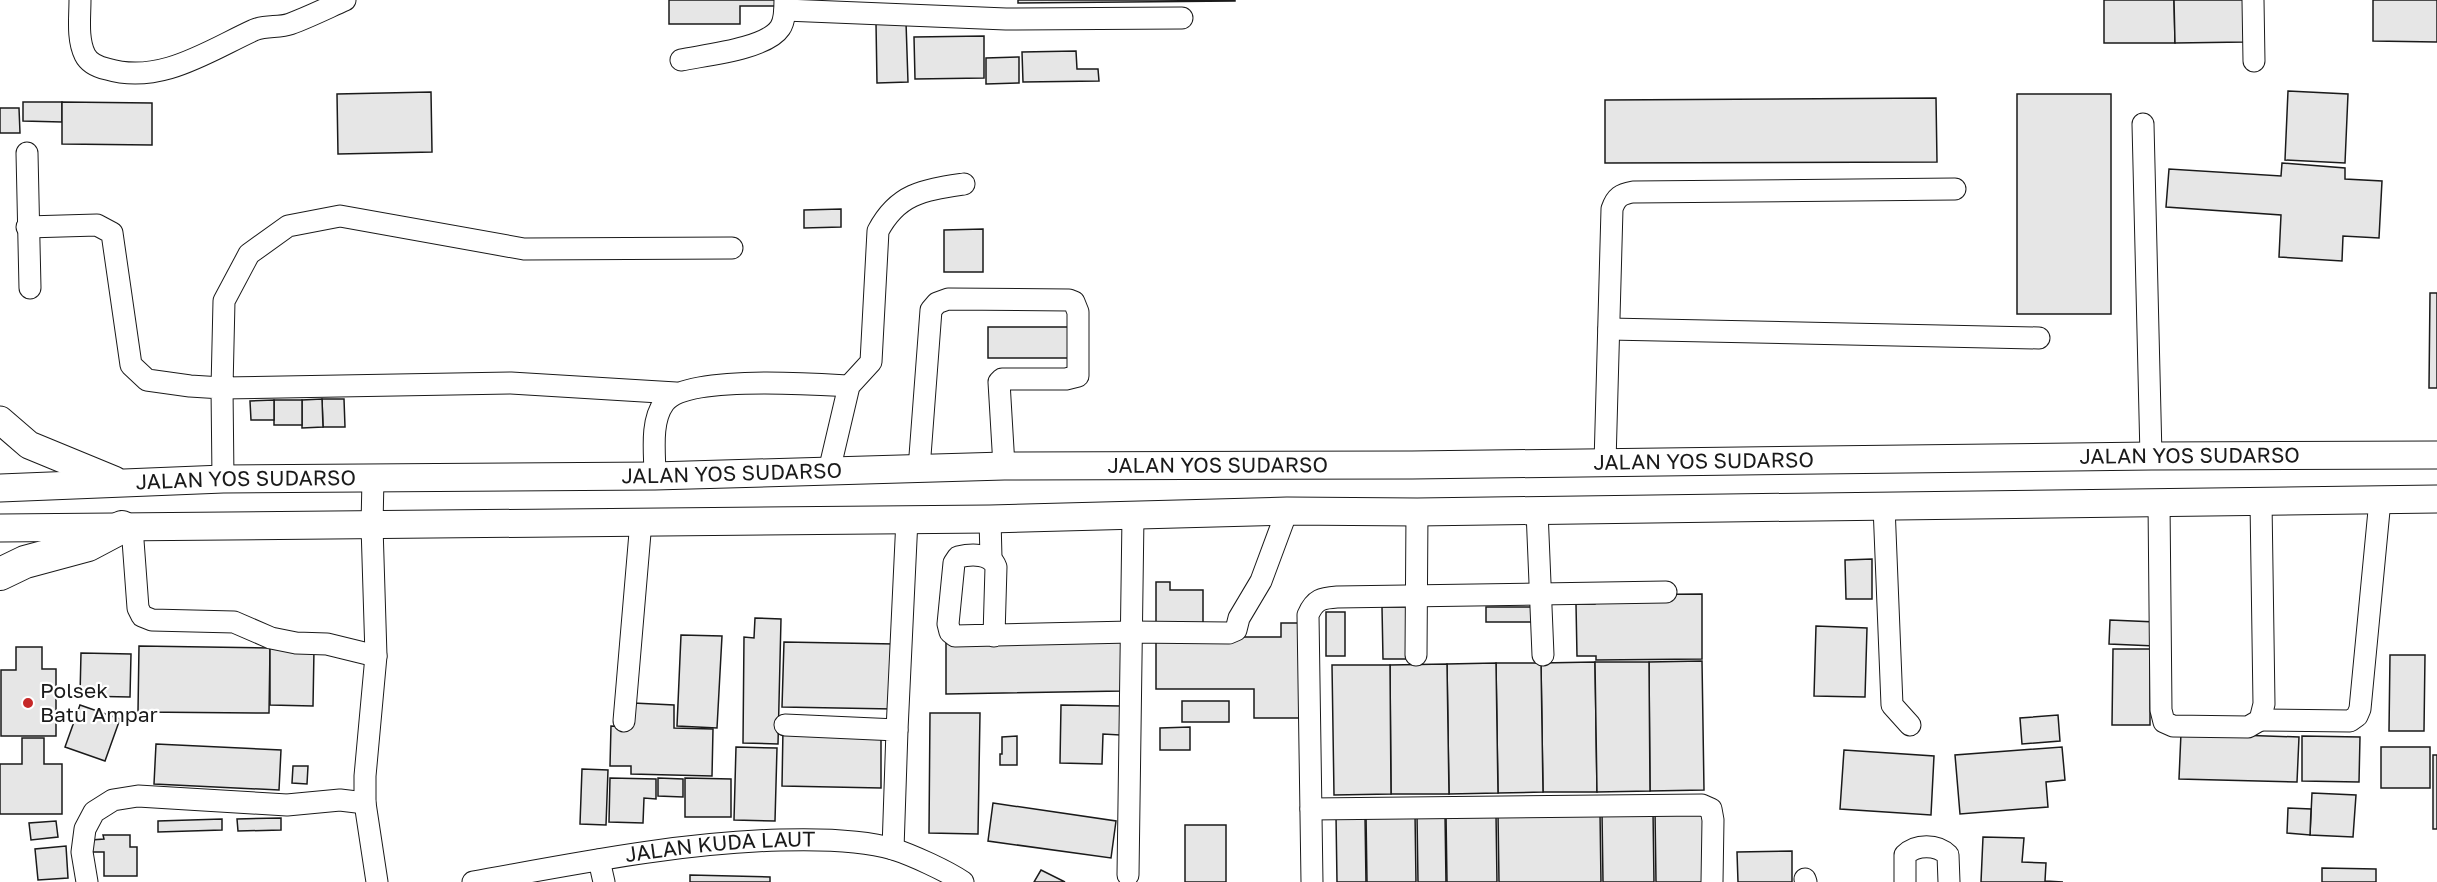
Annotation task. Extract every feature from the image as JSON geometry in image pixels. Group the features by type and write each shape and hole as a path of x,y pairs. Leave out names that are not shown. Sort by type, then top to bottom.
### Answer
{"highway":[{"path":"0,574 25,562 88,544 127,527"}],"main road":[{"path":"0,420 29,445 120,483"},
{"name":"JALAN YOS SUDARSO","path":"0,488 223,479 654,476 1004,466 2437,455"},
{"path":"0,528 990,519 1287,512 1537,511 2437,499"}],"street":[{"path":"80,0 81,41 86,56 96,66 118,73 139,73 168,69 207,55 255,30 288,25 345,0"},
{"path":"2253,0 2254,61"},
{"path":"681,60 765,40 780,28 785,5 980,9 1182,18"},
{"path":"2144,124 2151,456"},
{"path":"27,153 30,288"},
{"path":"829,471 849,386 871,362 878,231 887,214 907,198 931,189 964,184"},
{"path":"1605,463 1612,209 1616,198 1624,193 1955,189"},
{"path":"223,479 224,301 249,254 288,225 340,216 524,249 732,248"},
{"path":"27,227 97,225 112,232 131,365 147,380 222,388 511,383 676,393 762,382 849,386"},
{"path":"919,470 931,310 937,303 948,299 1074,302 1078,312 1078,376 1002,378 999,382 1004,466"},
{"path":"1608,328 2039,338"},
{"path":"654,476 657,419 664,404 676,393"},
{"path":"373,478 372,526 376,657 365,776 365,803 377,882"},
{"path":"2159,502 2161,710 2164,722 2173,726 2248,727 2260,720 2350,721 2357,716 2360,709 2380,500"},
{"path":"2260,720 2264,704 2261,502"},
{"path":"1884,506 1892,705 1910,725"},
{"path":"1537,511 1543,655"},
{"path":"991,558 961,556 954,563 948,624 950,632 955,636 1131,632 1229,633 1236,630 1239,618 1262,581 1287,512"},
{"path":"1416,655 1417,512"},
{"path":"1128,875 1133,516"},
{"path":"893,849 907,519"},
{"path":"990,519 991,558 996,567 994,636"},
{"path":"624,721 641,521"},
{"path":"127,527 138,608 142,616 152,620 234,621 271,638 327,644 376,657"},
{"path":"1312,882 1308,615 1312,604 1320,599 1329,598 1666,592"},
{"path":"785,725 897,730"},
{"path":"87,882 82,852 85,829 94,812 112,800 138,796 287,805 340,800 365,803"},
{"path":"1311,809 1702,805 1711,809 1713,820 1712,882"},
{"name":"JALAN KUDA LAUT","path":"473,882 664,849 746,841 833,840 893,849 963,882"},
{"path":"1905,882 1905,855 1910,850 1929,847 1941,849 1948,855 1948,882"},
{"path":"599,860 604,882"}],"building":[{"path":"669,0 775,0 775,6 740,6 740,24 669,24"},
{"path":"1018,0 1235,0 1235,1 1018,3"},
{"path":"2104,0 2174,0 2175,43 2104,43"},
{"path":"2174,0 2244,0 2245,42 2175,43"},
{"path":"2373,0 2437,0 2437,42 2373,41"},
{"path":"906,22 908,82 877,83 876,23"},
{"path":"984,36 984,78 915,79 914,37"},
{"path":"1076,51 1077,69 1098,69 1099,81 1023,82 1022,52"},
{"path":"1019,57 1019,83 986,84 986,58"},
{"path":"2288,91 2348,94 2345,163 2285,160"},
{"path":"431,92 432,152 338,154 337,94"},
{"path":"2017,94 2111,94 2111,314 2017,314"},
{"path":"1936,98 1937,162 1605,163 1605,100"},
{"path":"23,102 62,102 62,122 23,121"},
{"path":"62,102 152,103 152,145 62,144"},
{"path":"0,108 19,108 20,133 0,133"},
{"path":"2282,163 2345,168 2345,179 2382,181 2379,238 2343,236 2342,261 2279,257 2281,215 2166,207 2169,169 2281,176"},
{"path":"841,209 841,227 804,228 804,210"},
{"path":"983,229 983,272 944,272 944,230"},
{"path":"2430,293 2437,293 2437,388 2429,388"},
{"path":"988,327 1076,327 1076,358 988,358"},
{"path":"322,399 344,399 345,427 323,427"},
{"path":"322,399 323,427 302,428 302,400"},
{"path":"274,400 302,400 302,425 274,425"},
{"path":"274,400 274,420 251,420 250,401"},
{"path":"1872,559 1872,599 1846,599 1845,560"},
{"path":"1156,582 1170,582 1170,590 1203,590 1203,623 1156,622"},
{"path":"1702,594 1702,659 1596,660 1596,656 1577,656 1576,604 1595,604 1595,595"},
{"path":"1382,607 1406,607 1407,659 1383,659"},
{"path":"1486,607 1537,607 1537,622 1486,622"},
{"path":"1326,612 1345,612 1345,656 1326,656"},
{"path":"755,618 781,619 778,744 743,743 744,637 754,638"},
{"path":"2110,620 2156,622 2155,646 2109,644"},
{"path":"1281,623 1299,623 1299,718 1254,718 1254,689 1156,689 1156,637 1281,637"},
{"path":"1816,626 1867,628 1865,697 1814,696"},
{"path":"681,635 722,636 717,728 677,726"},
{"path":"1122,638 1122,691 946,694 946,640"},
{"path":"784,642 895,644 893,709 782,707"},
{"path":"139,646 270,648 269,713 138,712"},
{"name":"Polsek Batu Ampar","path":"16,647 42,647 42,669 56,669 56,736 1,736 1,670 16,670"},
{"path":"270,648 314,649 313,706 270,705"},
{"path":"2113,649 2150,649 2150,725 2112,725"},
{"path":"81,653 131,654 130,697 80,696"},
{"path":"2390,655 2425,655 2424,731 2389,731"},
{"path":"1702,661 1704,790 1650,791 1649,662"},
{"path":"1595,662 1597,792 1543,792 1541,663"},
{"path":"1595,662 1649,662 1650,791 1597,792"},
{"path":"1496,663 1541,663 1543,792 1498,793"},
{"path":"1496,663 1498,793 1449,794 1447,664"},
{"path":"1447,664 1449,794 1391,794 1390,665"},
{"path":"1332,665 1390,665 1391,794 1334,795"},
{"path":"1182,701 1229,701 1229,722 1182,722"},
{"path":"633,703 674,705 674,728 713,729 712,776 631,774 631,766 610,766 611,726 632,727"},
{"path":"80,705 120,719 105,761 65,747"},
{"path":"1061,705 1121,706 1120,735 1103,734 1102,764 1060,763"},
{"path":"930,713 980,713 978,834 929,833"},
{"path":"2058,715 2060,741 2022,744 2020,718"},
{"path":"1190,727 1190,750 1160,750 1160,728"},
{"path":"783,729 881,730 881,788 782,786"},
{"path":"2181,733 2299,737 2297,782 2179,779"},
{"path":"1017,736 1017,765 1000,765 1002,737"},
{"path":"2302,736 2360,737 2359,782 2302,781"},
{"path":"22,738 44,738 44,764 62,764 62,814 0,814 0,764 22,764"},
{"path":"156,744 281,750 279,790 154,784"},
{"path":"736,747 777,748 775,821 734,820"},
{"path":"2062,747 2065,780 2046,782 2048,807 1960,814 1955,755"},
{"path":"2381,747 2430,747 2430,788 2381,788"},
{"path":"1844,750 1934,756 1931,815 1840,809"},
{"path":"2433,755 2437,755 2437,829 2433,829"},
{"path":"293,766 308,766 307,784 292,783"},
{"path":"582,769 608,770 606,825 580,824"},
{"path":"610,778 656,779 656,799 644,798 643,823 609,822"},
{"path":"658,778 683,779 683,797 658,796"},
{"path":"685,778 731,779 731,817 685,817"},
{"path":"2312,793 2356,795 2353,837 2310,835"},
{"path":"993,803 1116,821 1111,858 988,841"},
{"path":"2288,808 2311,809 2310,835 2287,833"},
{"path":"1707,810 1709,882 1656,882 1655,811"},
{"path":"1653,811 1654,882 1603,882 1602,812"},
{"path":"1600,812 1601,882 1499,882 1498,814"},
{"path":"1415,813 1416,882 1367,882 1366,814"},
{"path":"1445,814 1446,882 1418,882 1417,815"},
{"path":"1446,814 1496,814 1497,882 1447,882"},
{"path":"1336,816 1365,816 1366,882 1337,882"},
{"path":"281,818 281,830 238,831 237,819"},
{"path":"222,819 222,830 158,832 158,821"},
{"path":"56,821 58,837 31,840 29,823"},
{"path":"1185,825 1226,825 1226,882 1185,882"},
{"path":"103,835 130,835 130,847 137,847 137,876 104,876 104,852 91,852 91,840 104,839"},
{"path":"1983,837 2024,838 2022,862 2046,863 2045,881 2063,882 1981,882"},
{"path":"66,846 68,878 38,880 35,849"},
{"path":"1792,851 1792,882 1738,882 1737,852"},
{"path":"2322,868 2376,869 2376,882 2322,882"},
{"path":"1041,870 1065,882 1034,882"},
{"path":"690,875 770,877 770,882 690,882"}],"place":[{"name":"Polsek Batu Ampar","path":"28,703"}]}
